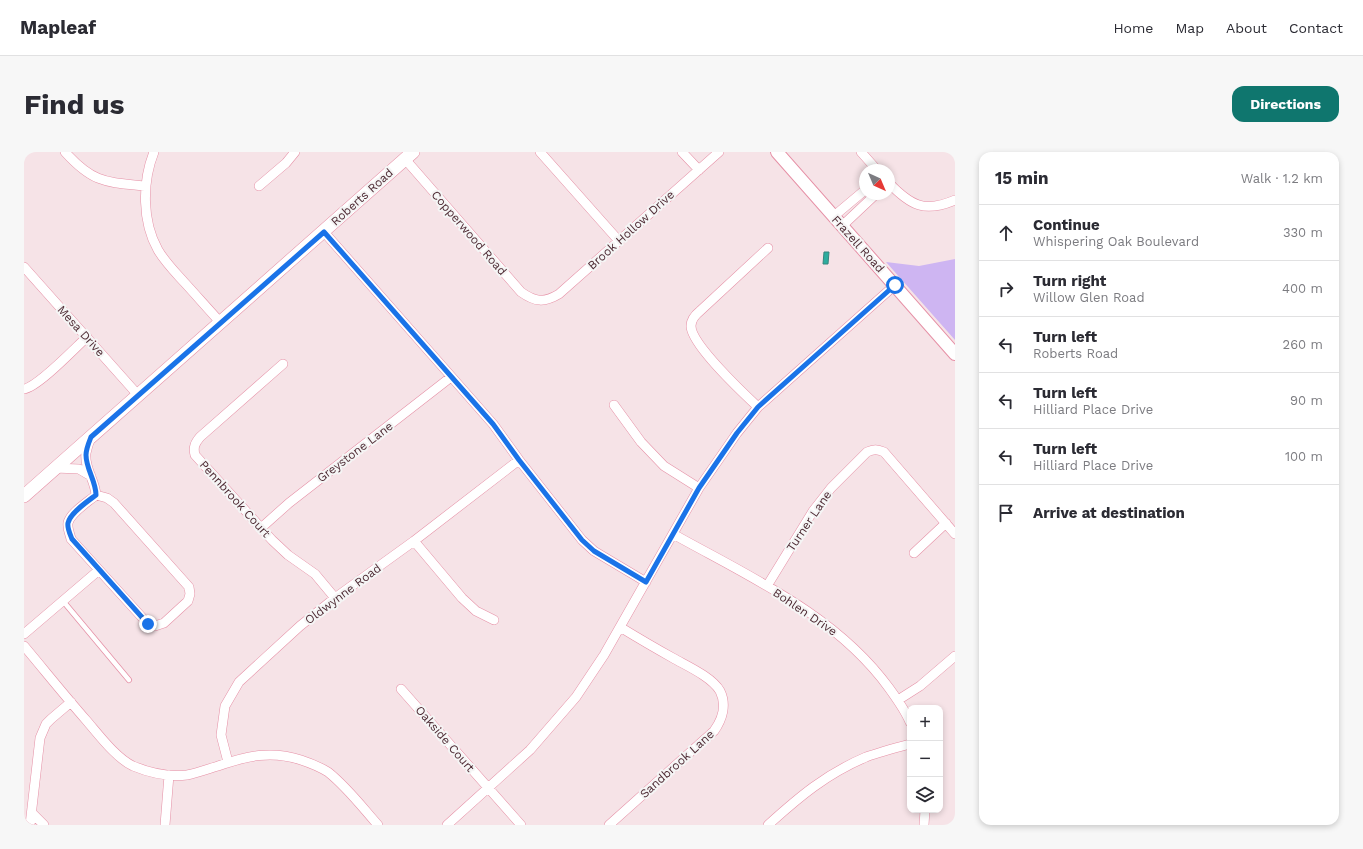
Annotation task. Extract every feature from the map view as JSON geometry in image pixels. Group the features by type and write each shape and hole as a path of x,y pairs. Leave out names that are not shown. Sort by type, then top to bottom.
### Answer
{"main road":[{"name":"Roberts Road","path":"24,496 409,156"}],"street":[{"path":"65,152 80,168 97,179 116,183 145,186"},
{"path":"154,152 148,168 145,186 145,200 150,230 159,251 172,269 221,323"},
{"path":"260,186 286,163 295,152"},
{"path":"540,152 619,241"},
{"path":"682,152 698,170"},
{"name":"Brook Hollow Drive","path":"539,300 550,299 560,294 719,152"},
{"name":"Frazell Road","path":"777,152 955,354"},
{"path":"861,152 872,164"},
{"name":"Copperwood Road","path":"409,156 521,292 529,298 539,300"},
{"path":"895,189 910,202 921,206 937,206 955,200"},
{"path":"834,216 859,195"},
{"path":"842,226 870,200"},
{"path":"324,232 493,424 519,460 582,540 594,551 646,582"},
{"path":"758,407 716,365 694,336 691,327 693,318 768,248"},
{"name":"Mesa Drive","path":"24,267 138,395"},
{"path":"447,825 530,750 576,697 604,655 699,488 737,433 758,407 895,285"},
{"path":"24,389 27,389 38,381 87,338"},
{"name":"Pennbrook Court","path":"283,364 200,437 194,448 195,455 261,528 288,555 315,574 335,598"},
{"name":"Greystone Lane","path":"261,528 295,498 451,377"},
{"path":"614,405 641,442 664,466 699,488"},
{"path":"91,437 86,454 87,464 96,487 96,495 73,515 68,522 68,530 72,539 148,624 155,626 164,623 188,601 190,594 189,587 114,503 107,498 96,495"},
{"name":"Turner Lane","path":"767,586 813,512 831,488 868,452 878,449 884,452 946,523"},
{"name":"Oldwynne Road","path":"228,762 221,735 225,706 239,682 300,626 335,598 414,541 519,460"},
{"path":"55,468 79,469 91,476"},
{"path":"914,553 946,523 955,534"},
{"name":"Bohlen Drive","path":"673,534 767,586 822,621 850,644 873,667 898,700 907,716"},
{"path":"414,541 462,598 476,611 494,620"},
{"path":"24,634 99,570"},
{"name":"Sandbrook Lane","path":"610,825 714,731 722,717 723,708 721,693 716,685 703,675 620,627"},
{"path":"24,646 106,743 132,766 149,772 169,775 186,775 247,757 269,754 289,756 310,763 327,772 345,787 378,825"},
{"path":"898,700 920,686 955,656"},
{"name":"Oakside Court","path":"402,689 488,788"},
{"path":"30,825 40,738 46,724 71,702"},
{"path":"768,825 801,795 823,779 866,757 907,745"},
{"path":"165,825 169,775"},
{"path":"488,788 521,825"},
{"path":"32,813 44,825"},
{"path":"924,825 925,813"}],"lane":[{"path":"63,601 129,680"}],"shaded area":[{"path":"824,252 829,252 828,264 823,264"},
{"path":"955,259 955,340 886,262 919,266"}],"route":[{"path":"148,624 72,539 68,530 68,522 73,515 96,495 96,487 87,464 86,454 91,437 324,232 493,424 519,460 582,540 594,551 646,582 699,488 737,433 758,407 895,285"}]}
